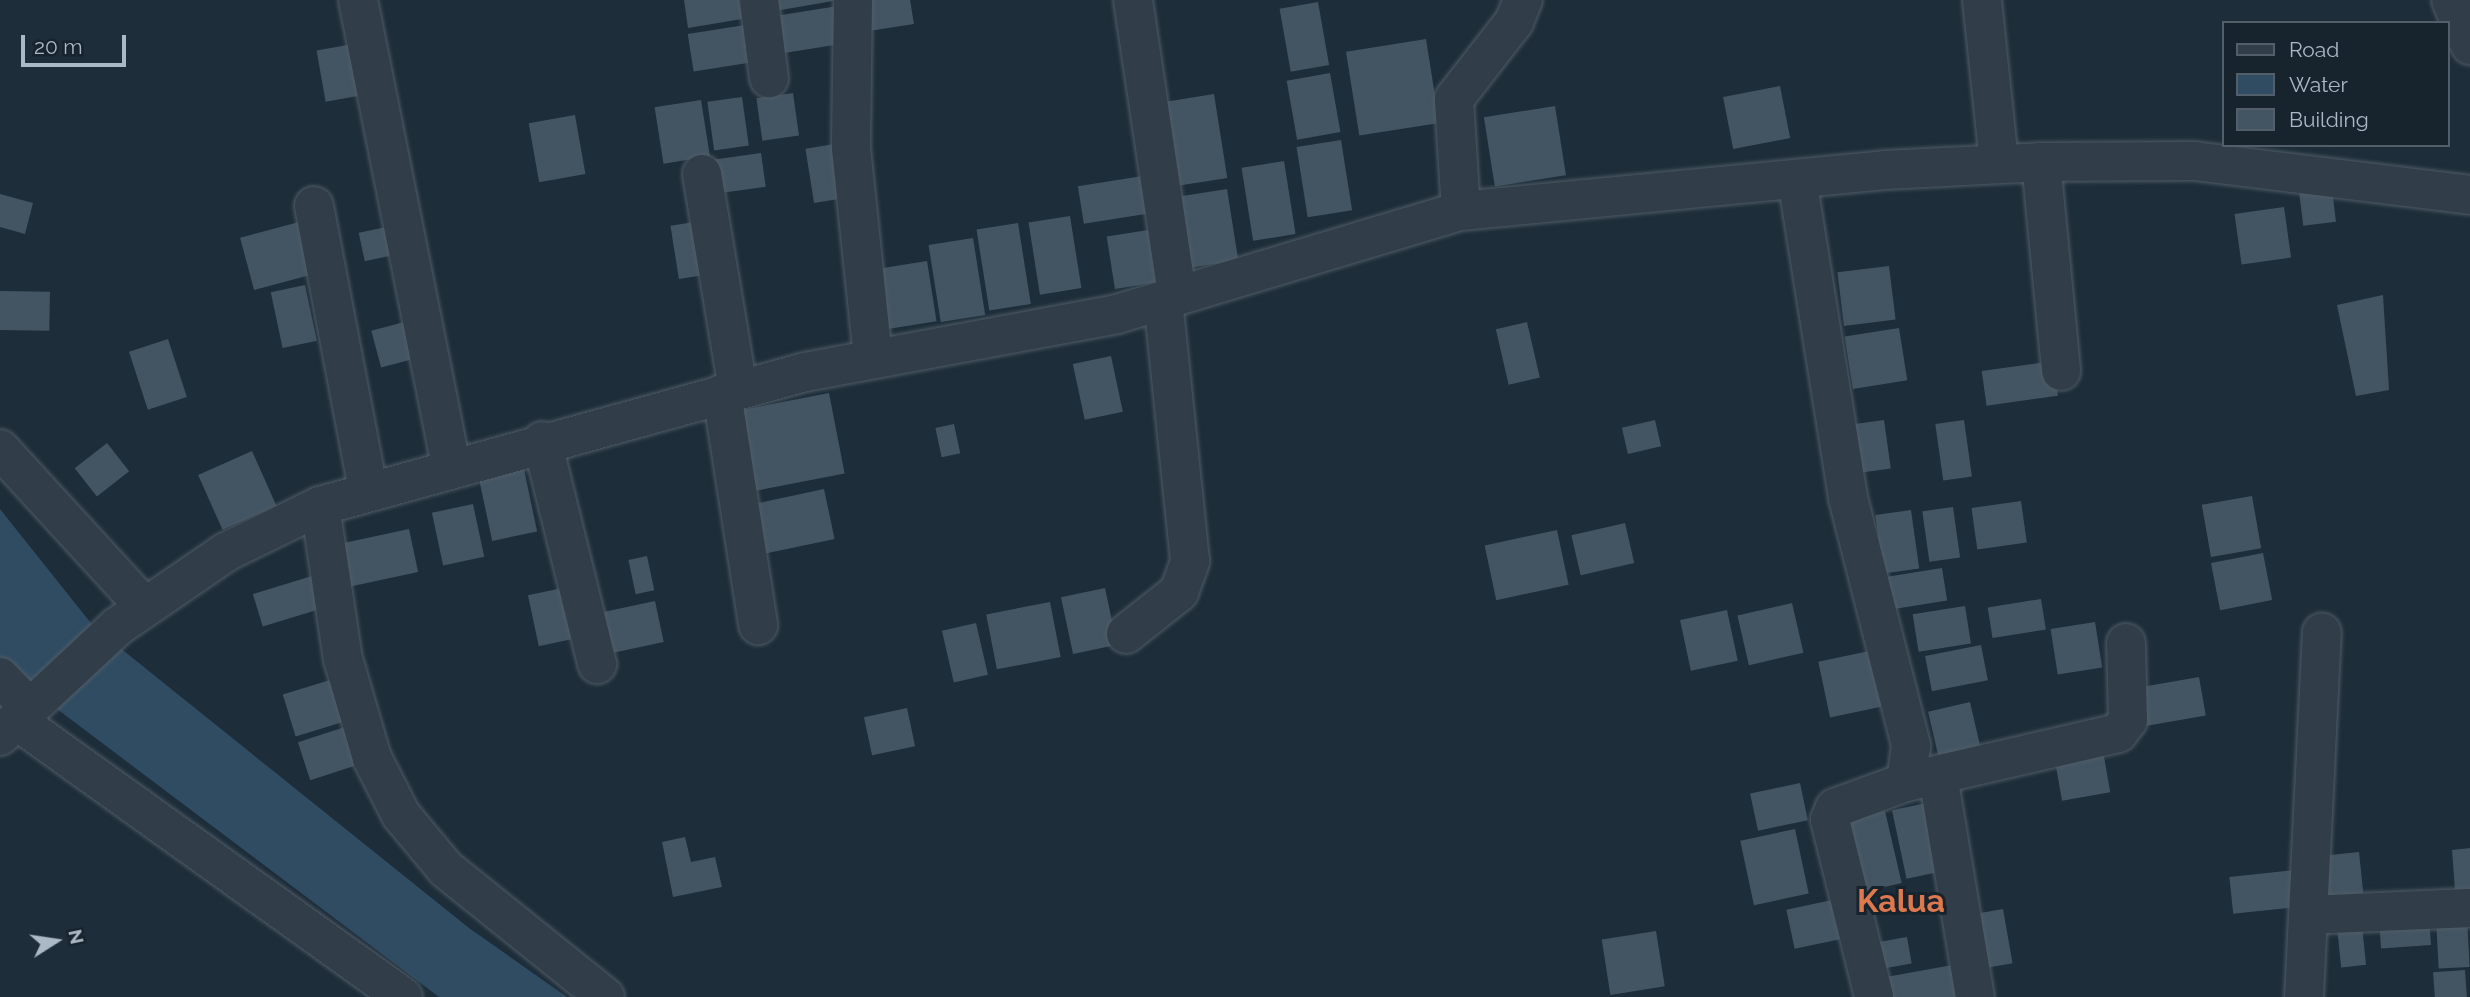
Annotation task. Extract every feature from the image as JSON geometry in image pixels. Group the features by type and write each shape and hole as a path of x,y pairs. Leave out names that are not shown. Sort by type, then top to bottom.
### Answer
{"street":[{"path":"358,0 451,466"},
{"path":"759,0 769,78"},
{"path":"853,0 851,148 873,358"},
{"path":"1126,634 1179,592 1190,561 1170,298 1133,0"},
{"path":"1461,211 1454,99 1514,22 1523,0"},
{"path":"1982,0 1999,163"},
{"path":"2451,0 2470,45"},
{"path":"23,712 131,616 226,552 320,506 368,489 730,392 873,358 1170,298 1461,211 1797,179 2041,162 2194,161 2470,195"},
{"path":"2041,162 2061,371"},
{"path":"702,174 758,625"},
{"path":"1797,179 1848,498 1911,746 1922,779 1975,997"},
{"path":"314,206 368,489"},
{"path":"542,442 597,664"},
{"path":"0,449 131,616"},
{"path":"320,506 343,659 372,758 401,816 446,869 605,997"},
{"path":"2304,997 2322,632"},
{"path":"1874,997 1830,820 1835,808 1922,779 2118,733 2128,720 2126,643"},
{"path":"0,677 23,712 403,997"},
{"path":"2309,915 2470,908"}],"water":[{"path":"0,509 94,627 469,928 567,997 439,997 0,666"}],"building":[{"path":"684,0 739,0 742,19 688,28"},
{"path":"773,0 832,0 833,1 775,11"},
{"path":"864,0 910,0 914,24 869,31"},
{"path":"1318,2 1329,65 1291,72 1280,9"},
{"path":"838,6 844,44 775,54 769,17"},
{"path":"745,25 751,63 694,72 688,34"},
{"path":"1426,39 1439,123 1359,136 1346,52"},
{"path":"353,44 362,95 326,102 317,50"},
{"path":"1330,73 1340,132 1297,140 1287,81"},
{"path":"1780,86 1790,138 1733,149 1723,97"},
{"path":"793,93 799,136 762,141 756,98"},
{"path":"1214,94 1227,178 1168,187 1155,103"},
{"path":"742,97 749,146 714,150 707,102"},
{"path":"701,100 710,156 663,164 655,107"},
{"path":"1555,106 1566,175 1495,186 1484,117"},
{"path":"575,115 585,174 539,182 529,123"},
{"path":"1341,140 1352,210 1308,217 1297,147"},
{"path":"841,143 850,197 814,203 805,149"},
{"path":"761,153 766,187 710,194 706,161"},
{"path":"1284,161 1296,234 1253,241 1242,168"},
{"path":"1149,175 1155,213 1084,224 1078,186"},
{"path":"2331,181 2336,222 2303,226 2298,185"},
{"path":"1227,189 1238,260 1184,269 1173,198"},
{"path":"0,194 33,203 25,234 0,227"},
{"path":"2284,207 2291,258 2242,264 2234,214"},
{"path":"1070,216 1081,288 1040,295 1029,223"},
{"path":"707,220 715,273 679,279 670,226"},
{"path":"299,222 313,274 254,290 240,238"},
{"path":"1018,223 1031,304 989,311 977,230"},
{"path":"391,226 397,254 365,261 359,233"},
{"path":"1161,228 1169,280 1115,289 1107,237"},
{"path":"973,238 985,315 941,322 929,245"},
{"path":"927,261 937,321 875,331 866,271"},
{"path":"1889,266 1896,320 1844,326 1837,272"},
{"path":"305,285 317,341 283,348 271,292"},
{"path":"0,291 50,292 49,331 0,330"},
{"path":"2383,295 2389,390 2356,396 2337,305"},
{"path":"408,321 418,358 381,368 371,331"},
{"path":"1527,322 1540,378 1509,385 1496,329"},
{"path":"1899,328 1907,380 1853,389 1845,337"},
{"path":"168,339 187,397 148,410 129,352"},
{"path":"1111,356 1123,412 1085,420 1073,364"},
{"path":"2053,361 2058,396 1987,406 1982,371"},
{"path":"829,393 845,473 756,491 741,410"},
{"path":"1655,420 1661,446 1628,454 1622,428"},
{"path":"1884,420 1891,469 1858,473 1851,425"},
{"path":"1964,420 1972,476 1943,480 1935,424"},
{"path":"954,424 960,453 942,457 935,428"},
{"path":"107,443 129,471 97,497 75,468"},
{"path":"252,451 276,506 223,530 198,475"},
{"path":"522,460 537,531 492,541 477,470"},
{"path":"824,489 835,539 756,556 746,506"},
{"path":"2252,496 2261,548 2211,557 2202,505"},
{"path":"2021,501 2027,543 1977,550 1971,508"},
{"path":"473,504 484,557 443,566 432,513"},
{"path":"1953,507 1960,558 1929,562 1922,511"},
{"path":"1911,510 1919,568 1884,573 1875,515"},
{"path":"1625,523 1634,563 1581,575 1571,535"},
{"path":"409,529 418,572 340,589 331,546"},
{"path":"1557,530 1569,585 1496,600 1485,545"},
{"path":"2263,553 2272,600 2220,610 2211,563"},
{"path":"647,556 654,590 636,594 628,560"},
{"path":"1942,568 1947,601 1891,610 1886,577"},
{"path":"315,575 325,608 263,627 253,594"},
{"path":"572,586 583,637 539,646 528,595"},
{"path":"1105,588 1117,645 1073,654 1061,597"},
{"path":"2041,599 2046,630 1993,638 1988,607"},
{"path":"655,601 664,642 605,655 596,613"},
{"path":"1050,602 1061,657 997,669 986,614"},
{"path":"1792,603 1803,653 1749,665 1737,616"},
{"path":"1965,606 1971,644 1919,652 1913,614"},
{"path":"1727,610 1738,661 1691,671 1680,620"},
{"path":"2095,622 2102,667 2058,674 2051,629"},
{"path":"976,623 988,675 954,683 942,631"},
{"path":"1981,645 1988,680 1932,691 1925,656"},
{"path":"1874,650 1886,706 1830,718 1818,662"},
{"path":"343,676 356,718 296,736 283,694"},
{"path":"2199,677 2206,715 2146,726 2139,688"},
{"path":"1970,702 1981,751 1939,760 1928,712"},
{"path":"907,708 915,746 872,755 864,717"},
{"path":"354,724 366,762 310,780 298,742"},
{"path":"2103,751 2110,792 2062,801 2055,760"},
{"path":"1800,783 1808,820 1758,831 1750,794"},
{"path":"1936,801 1951,869 1907,879 1892,810"},
{"path":"1885,811 1902,883 1856,894 1839,822"},
{"path":"1795,829 1809,894 1754,905 1740,841"},
{"path":"685,837 691,862 715,857 722,887 673,897 662,842"},
{"path":"2470,848 2470,889 2455,890 2452,850"},
{"path":"2359,852 2364,896 2327,900 2322,856"},
{"path":"2296,870 2300,907 2233,914 2229,877"},
{"path":"1846,897 1854,936 1795,949 1786,910"},
{"path":"2003,909 2013,963 1981,969 1971,915"},
{"path":"2429,917 2431,945 2381,948 2379,920"},
{"path":"2467,917 2470,967 2439,969 2436,919"},
{"path":"2362,926 2366,965 2341,967 2337,929"},
{"path":"1656,931 1665,986 1610,995 1602,940"},
{"path":"1907,937 1912,964 1882,969 1877,942"},
{"path":"1958,964 1964,997 1889,997 1886,977"},
{"path":"2465,970 2467,997 2435,997 2433,972"}],"district":[{"name":"Kalua","path":"1901,901"}]}
